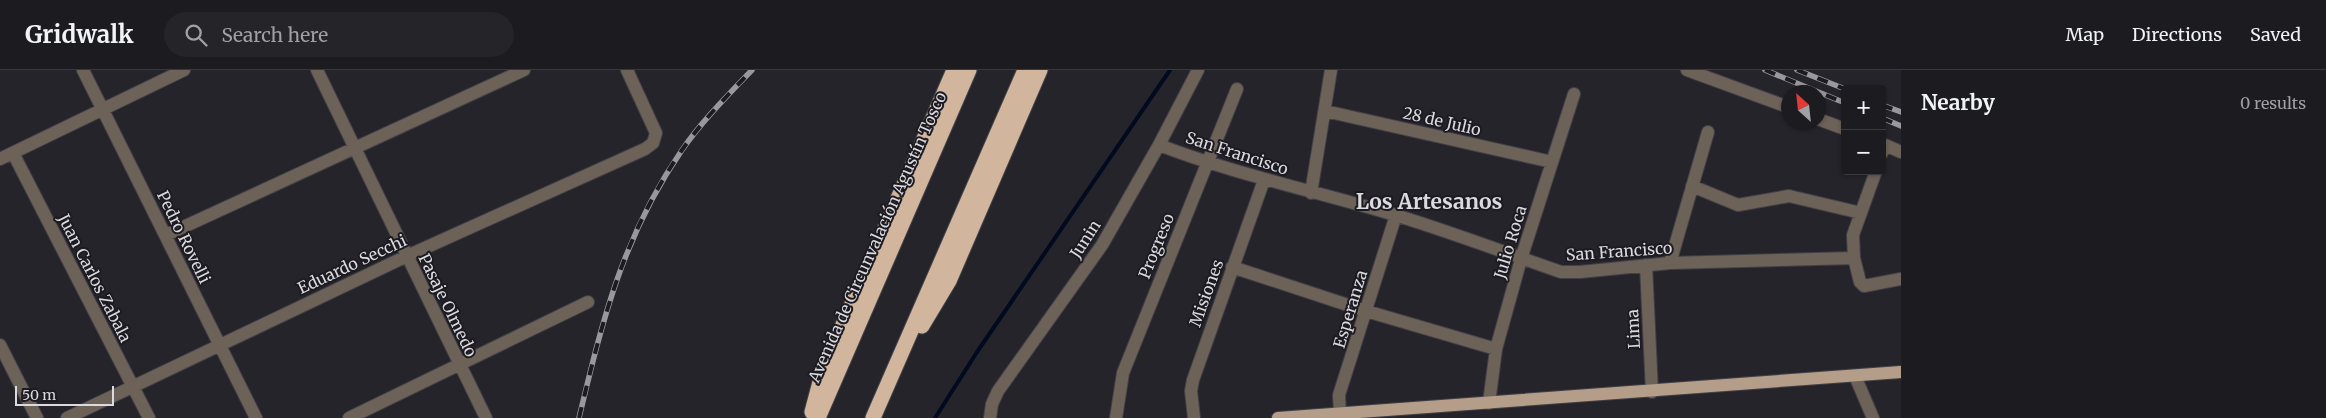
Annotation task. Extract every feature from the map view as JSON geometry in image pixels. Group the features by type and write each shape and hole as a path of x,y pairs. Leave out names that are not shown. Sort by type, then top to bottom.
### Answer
{"highway":[{"path":"810,418 823,371 954,70"},
{"name":"Avenida de Circunvalación Agustín Tosco","path":"818,418 969,70"},
{"path":"873,418 1025,70"},
{"path":"887,385 949,281 1040,70"}],"main road":[{"path":"1278,418 1652,392 1901,372"}],"street":[{"name":"Pedro Rovelli","path":"83,70 256,418"},
{"path":"0,159 184,70"},
{"name":"Pasaje Olmedo","path":"317,70 486,418"},
{"path":"166,235 524,70"},
{"name":"Eduardo Secchi","path":"67,418 407,256 645,149 653,143 656,133 627,70"},
{"name":"Junin","path":"990,418 998,391 1102,245 1198,70"},
{"path":"1311,193 1331,70"},
{"path":"1688,70 1781,104"},
{"name":"Progreso","path":"1116,418 1123,373 1237,89"},
{"name":"Julio Roca","path":"1489,403 1496,349 1521,259 1574,94"},
{"name":"28 de Julio","path":"1325,111 1552,162"},
{"path":"1826,122 1841,128"},
{"path":"1670,263 1708,132"},
{"name":"San Francisco","path":"1159,144 1207,163 1396,215 1561,272 1670,263 1854,258"},
{"path":"1886,148 1901,152"},
{"name":"Juan Carlos Zabala","path":"12,153 149,418"},
{"path":"1875,175 1853,235 1854,258 1860,282 1864,286 1901,279"},
{"name":"Misiones","path":"1194,418 1190,391 1193,380 1264,180"},
{"path":"1692,186 1738,205 1789,196 1861,213"},
{"name":"Esperanza","path":"1340,414 1339,395 1396,215"},
{"name":"Lima","path":"1646,265 1652,392"},
{"path":"1232,267 1366,311 1496,349"},
{"path":"349,418 460,366 588,302"},
{"path":"0,345 37,418"},
{"path":"1855,376 1873,418"}],"waterway":[{"path":"935,418 977,352 1170,70"}],"railway":[{"path":"579,418 597,346 617,279 644,214 690,139 752,70"},
{"path":"1765,70 1841,101"},
{"path":"1797,70 1841,87"},
{"path":"1886,106 1901,112"},
{"path":"1886,120 1901,126"}],"district":[{"name":"Los Artesanos","path":"1429,202"}]}
